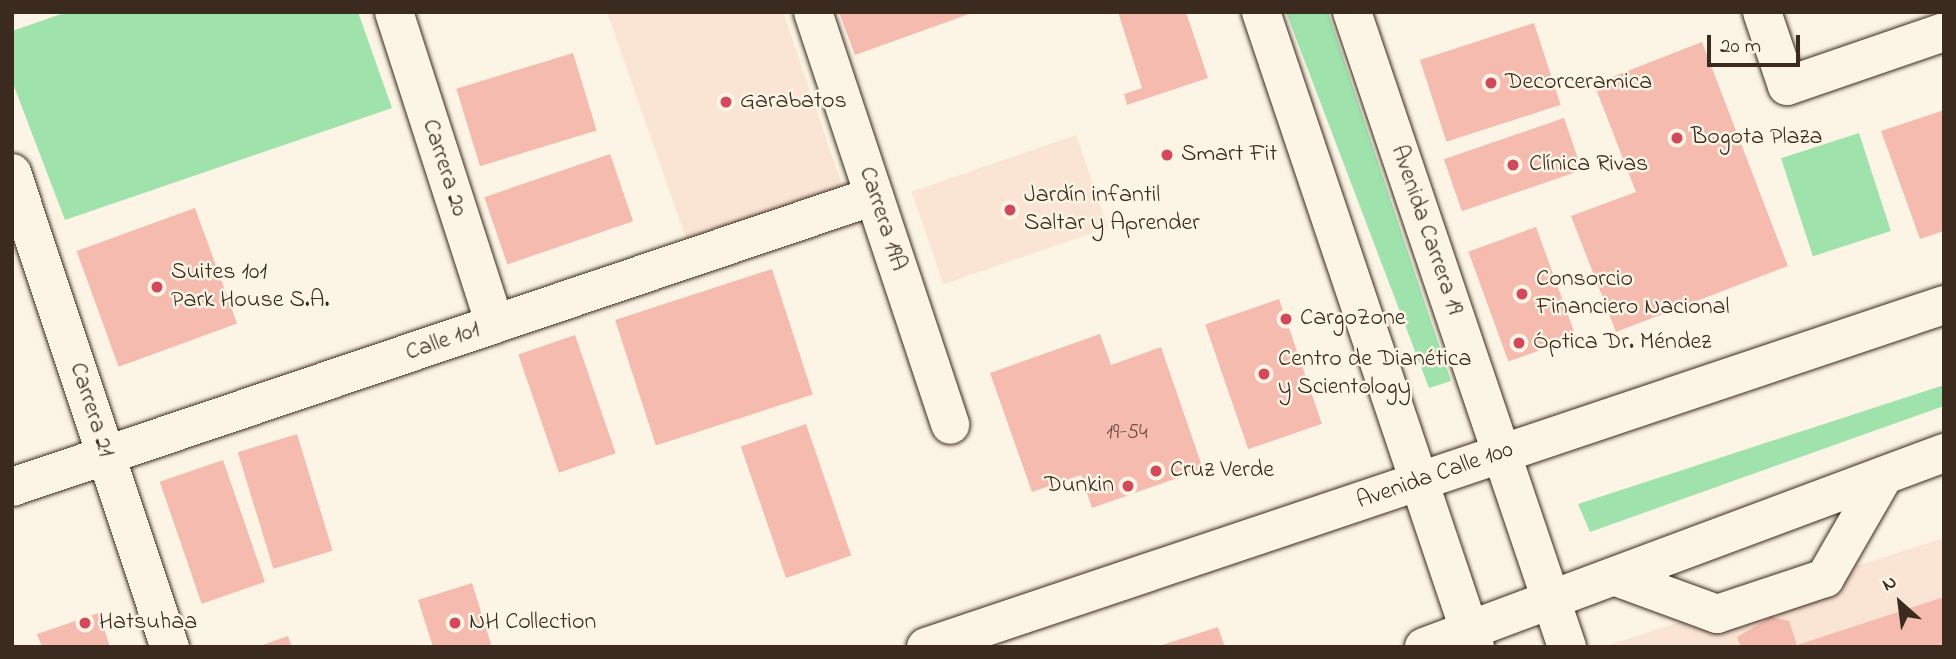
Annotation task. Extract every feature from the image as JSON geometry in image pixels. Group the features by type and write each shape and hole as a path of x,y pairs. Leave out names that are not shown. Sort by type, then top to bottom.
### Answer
{"main road":[{"name":"Carrera 20","path":"394,12 495,324"},
{"name":"Carrera 19A","path":"813,12 950,425"},
{"path":"1261,12 1421,480 1472,639"},
{"name":"Avenida Carrera 19","path":"1352,12 1567,647"},
{"path":"1762,12 1787,86 1944,32"},
{"name":"Carrera 21","path":"12,173 170,647"},
{"name":"Calle 101","path":"12,487 874,196"},
{"name":"Avenida Calle 100","path":"926,647 1944,305"},
{"path":"1424,647 1472,639 1552,601 1944,453"},
{"path":"1616,577 1717,614 1825,578 1884,476 1944,461"}],"shaded area":[{"name":"Garabatos","path":"607,12 783,12 844,191 689,247"},
{"name":"Jardín infantil Saltar y Aprender","path":"1076,135 1108,228 943,284 911,192"},
{"path":"1944,538 1944,647 1602,647"}],"green space":[{"path":"67,12 358,12 392,108 65,220 12,81 12,31"},
{"path":"1286,12 1328,12 1451,381 1429,388"},
{"path":"1859,133 1891,231 1813,256 1781,158"},
{"path":"1944,385 1944,406 1590,532 1578,504"}],"building":[{"path":"839,12 972,12 972,13 855,55"},
{"path":"1118,12 1186,12 1208,78 1127,105 1124,94 1142,88"},
{"name":"Decorceramica","path":"1534,23 1561,105 1446,142 1420,60"},
{"name":"Bogota Plaza","path":"1702,42 1788,266 1616,332 1571,216 1636,192 1594,84"},
{"path":"573,53 597,130 480,166 456,89"},
{"path":"1944,110 1944,231 1920,239 1881,131"},
{"name":"Clínica Rivas","path":"1564,118 1582,170 1462,211 1444,159"},
{"path":"610,154 633,221 507,264 484,197"},
{"name":"Suites 101 Park House S.A.","path":"195,208 237,324 119,367 77,251"},
{"name":"Consorcio Financiero Nacional","path":"1536,227 1576,337 1508,362 1468,252"},
{"path":"772,269 813,395 656,446 615,320"},
{"name":"Centro de Dianética y Scientology","path":"1279,299 1322,424 1248,449 1205,324"},
{"path":"1100,334 1111,365 1161,347 1203,469 1092,508 1081,475 1032,492 990,373"},
{"path":"575,335 616,453 559,473 518,355"},
{"path":"806,424 851,555 786,578 741,446"},
{"path":"297,434 333,551 273,569 238,452"},
{"path":"223,460 265,582 202,604 160,482"},
{"name":"NH Collection","path":"472,583 492,647 433,647 418,600"},
{"path":"1944,597 1944,647 1741,647 1737,637 1771,617 1789,621 1797,645"},
{"name":"Hatsuhaa","path":"99,613 110,647 42,647 37,634"},
{"path":"1218,627 1225,647 1159,647 1159,646"},
{"path":"288,636 292,647 260,647 260,646"}],"place":[{"name":"Decorceramica","path":"1491,83"},
{"name":"Garabatos","path":"726,102"},
{"name":"Bogota Plaza","path":"1677,138"},
{"name":"Smart Fit","path":"1167,155"},
{"name":"Clínica Rivas","path":"1513,165"},
{"name":"Jardín infantil Saltar y Aprender","path":"1010,210"},
{"name":"Suites 101 Park House S.A.","path":"157,287"},
{"name":"Consorcio Financiero Nacional","path":"1522,294"},
{"name":"CargoZone","path":"1286,319"},
{"name":"Óptica Dr. Méndez","path":"1519,343"},
{"name":"Centro de Dianética y Scientology","path":"1264,374"},
{"name":"Cruz Verde","path":"1156,471"},
{"name":"Dunkin","path":"1128,486"},
{"name":"Hatsuhaa","path":"85,623"},
{"name":"NH Collection","path":"455,623"}]}
